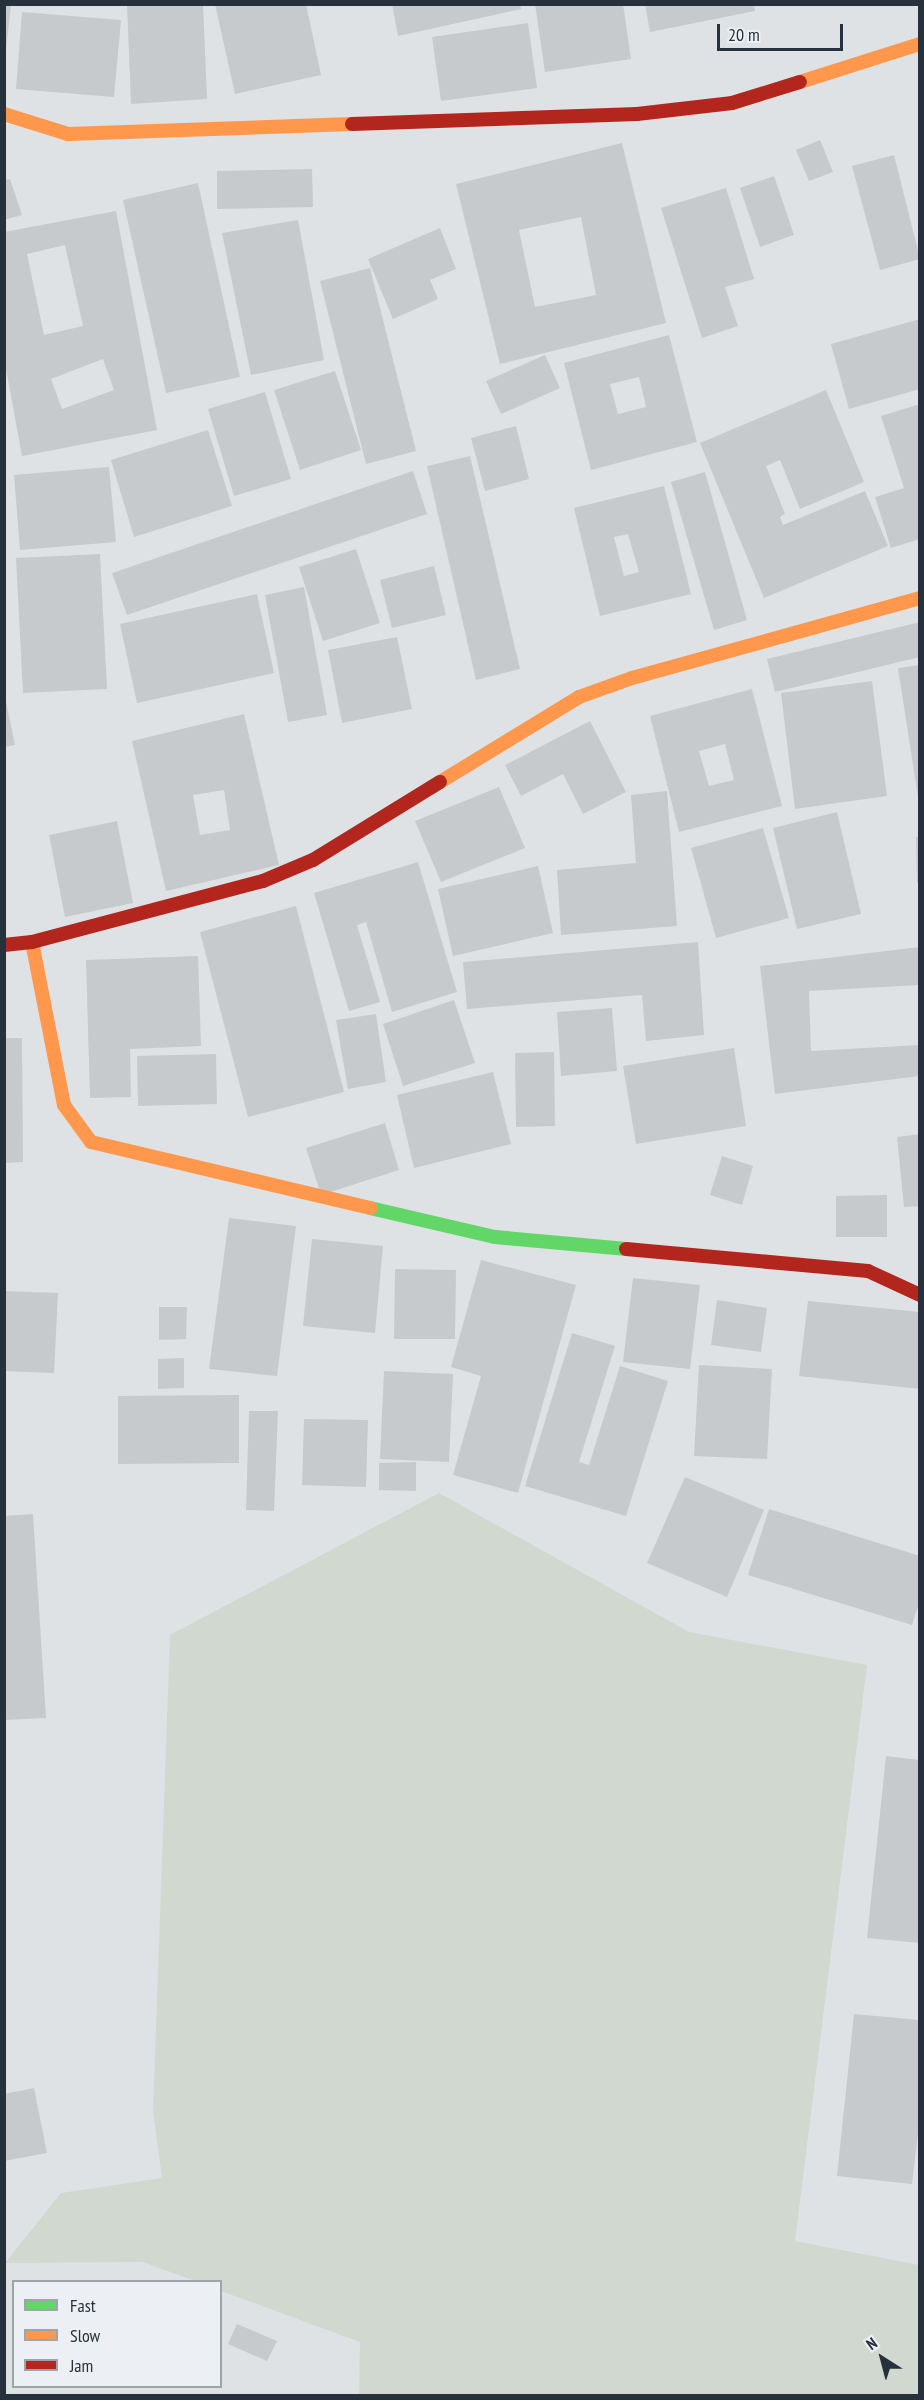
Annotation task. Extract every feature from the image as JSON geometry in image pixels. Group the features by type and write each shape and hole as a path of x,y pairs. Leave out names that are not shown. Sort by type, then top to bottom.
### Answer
{"street":[{"path":"4,114 68,134 637,114 732,103 920,44"},
{"path":"4,945 32,942 263,881 313,860 579,697 632,678 920,598"},
{"path":"32,942 64,1105 91,1142 495,1237 868,1271 920,1295"}],"shaded area":[{"path":"439,1493 689,1632 867,1665 795,2241 919,2265 919,2395 359,2395 360,2342 222,2291 222,2280 192,2280 143,2262 5,2263 61,2193 162,2178 153,2111 170,1635"}],"building":[{"path":"127,4 203,4 207,99 131,104"},
{"path":"215,4 306,4 321,75 235,94"},
{"path":"392,4 520,4 521,9 398,36"},
{"path":"535,4 623,4 631,59 545,72"},
{"path":"645,4 754,4 755,11 650,32"},
{"path":"4,5 11,5 6,50 4,50"},
{"path":"22,12 121,20 114,97 16,89"},
{"path":"528,23 537,88 441,101 432,37"},
{"path":"820,140 833,172 809,181 796,150"},
{"path":"622,143 666,323 500,364 456,184","holes":["581,217 596,295 535,307 519,230"]},
{"path":"894,155 920,259 880,270 852,166"},
{"path":"312,169 313,207 217,209 217,171"},
{"path":"774,176 794,235 760,247 740,188"},
{"path":"10,179 22,215 4,220 4,180"},
{"path":"198,183 240,377 166,393 123,200"},
{"path":"726,188 754,279 725,287 738,326 702,338 661,208"},
{"path":"116,211 157,430 22,456 4,358 4,232","holes":["65,245 83,326 44,335 27,254","103,359 114,390 62,409 51,379"]},
{"path":"298,220 324,360 251,375 222,233"},
{"path":"440,228 456,269 430,280 438,299 393,319 368,259"},
{"path":"370,268 416,451 366,464 320,281"},
{"path":"920,319 920,389 849,409 831,344"},
{"path":"669,335 697,442 591,470 564,363","holes":["639,377 646,407 618,414 610,384"]},
{"path":"545,355 560,388 501,414 486,381"},
{"path":"335,371 361,450 300,470 274,390"},
{"path":"826,390 864,482 800,509 780,460 766,466 785,514 780,517 783,525 865,491 888,546 764,598 700,443"},
{"path":"265,392 291,479 234,496 208,409"},
{"path":"920,404 920,539 891,548 875,497 904,488 881,416"},
{"path":"516,426 529,479 485,491 471,438"},
{"path":"208,430 232,506 134,537 111,460"},
{"path":"470,456 520,669 476,680 427,466"},
{"path":"109,467 116,542 20,550 14,475"},
{"path":"413,471 427,514 127,615 112,573"},
{"path":"705,472 747,620 714,630 671,482"},
{"path":"664,486 691,594 600,616 574,508","holes":["628,534 639,572 624,576 614,537"]},
{"path":"356,549 380,623 323,641 299,567"},
{"path":"100,554 107,689 23,693 16,558"},
{"path":"434,566 446,615 392,628 380,580"},
{"path":"304,587 327,715 288,722 265,595"},
{"path":"257,594 274,673 137,703 120,624"},
{"path":"920,622 920,657 775,692 767,659"},
{"path":"397,637 412,709 342,723 328,650"},
{"path":"920,665 920,797 918,797 898,668"},
{"path":"872,681 887,796 795,809 781,693"},
{"path":"752,689 782,806 679,832 650,716","holes":["725,744 734,780 709,786 699,751"]},
{"path":"4,692 15,745 4,747"},
{"path":"244,714 279,865 166,891 132,741","holes":["224,790 230,830 200,835 193,795"]},
{"path":"590,721 626,792 583,814 563,774 521,796 505,765"},
{"path":"499,787 525,848 441,882 415,821"},
{"path":"667,791 677,926 561,935 557,870 636,863 631,795"},
{"path":"837,812 861,914 797,929 773,828"},
{"path":"117,821 133,903 65,917 49,835"},
{"path":"763,828 789,918 716,938 691,848"},
{"path":"916,837 920,837 920,883 917,883"},
{"path":"418,862 457,992 392,1012 366,922 357,925 380,1002 349,1011 314,893"},
{"path":"538,866 553,933 453,956 438,889"},
{"path":"296,906 344,1092 248,1117 200,932"},
{"path":"698,942 704,1035 646,1041 642,995 467,1009 463,962"},
{"path":"920,947 920,985 809,991 811,1051 920,1045 920,1076 775,1094 760,966"},
{"path":"198,956 201,1046 130,1049 131,1097 90,1098 86,960"},
{"path":"454,1000 475,1063 403,1086 383,1024"},
{"path":"612,1008 617,1071 561,1076 557,1012"},
{"path":"376,1014 386,1082 348,1089 336,1020"},
{"path":"4,1038 22,1038 23,1162 4,1163"},
{"path":"734,1048 746,1126 636,1144 623,1066"},
{"path":"554,1052 555,1126 516,1127 515,1053"},
{"path":"216,1054 217,1104 138,1106 137,1056"},
{"path":"493,1072 511,1144 414,1168 397,1095"},
{"path":"385,1123 399,1170 321,1195 306,1148"},
{"path":"920,1134 920,1206 904,1207 897,1137"},
{"path":"722,1156 753,1166 742,1205 710,1195"},
{"path":"887,1195 887,1237 836,1237 836,1196"},
{"path":"229,1218 296,1226 277,1376 209,1369"},
{"path":"312,1239 383,1246 375,1333 303,1326"},
{"path":"481,1260 576,1285 518,1493 453,1475 481,1376 451,1367"},
{"path":"395,1269 456,1270 455,1339 394,1339"},
{"path":"633,1278 700,1285 690,1369 623,1362"},
{"path":"4,1291 58,1293 54,1373 4,1371"},
{"path":"717,1300 767,1308 761,1352 711,1345"},
{"path":"808,1301 920,1312 920,1389 799,1376"},
{"path":"159,1307 187,1307 186,1339 159,1340"},
{"path":"572,1333 615,1346 579,1462 589,1465 620,1366 668,1381 626,1516 525,1486"},
{"path":"184,1358 184,1388 158,1389 158,1359"},
{"path":"699,1365 772,1369 767,1459 694,1456"},
{"path":"384,1371 453,1374 449,1462 380,1459"},
{"path":"239,1395 239,1463 118,1464 118,1396"},
{"path":"249,1411 278,1411 274,1511 246,1510"},
{"path":"304,1419 368,1420 366,1487 302,1485"},
{"path":"416,1462 416,1491 379,1490 379,1463"},
{"path":"685,1477 764,1510 727,1597 647,1563"},
{"path":"769,1509 920,1556 920,1600 912,1625 748,1575"},
{"path":"33,1514 46,1718 4,1720 4,1516"},
{"path":"886,1756 920,1760 920,1943 867,1938"},
{"path":"854,2014 920,2020 920,2117 912,2184 837,2176"},
{"path":"34,2088 47,2153 4,2161 4,2094"},
{"path":"237,2324 277,2341 267,2361 228,2344"}],"traffic: fast":[{"path":"370,1208 495,1237 626,1249"}],"traffic: slow":[{"path":"800,82 920,44"},
{"path":"4,114 68,134 352,124"},
{"path":"440,782 579,697 632,678 920,598"},
{"path":"32,942 64,1105 91,1142 370,1208"}],"traffic: jam":[{"path":"352,124 637,114 732,103 800,82"},
{"path":"4,945 32,942 263,881 313,860 440,782"},
{"path":"626,1249 868,1271 920,1295"}]}
